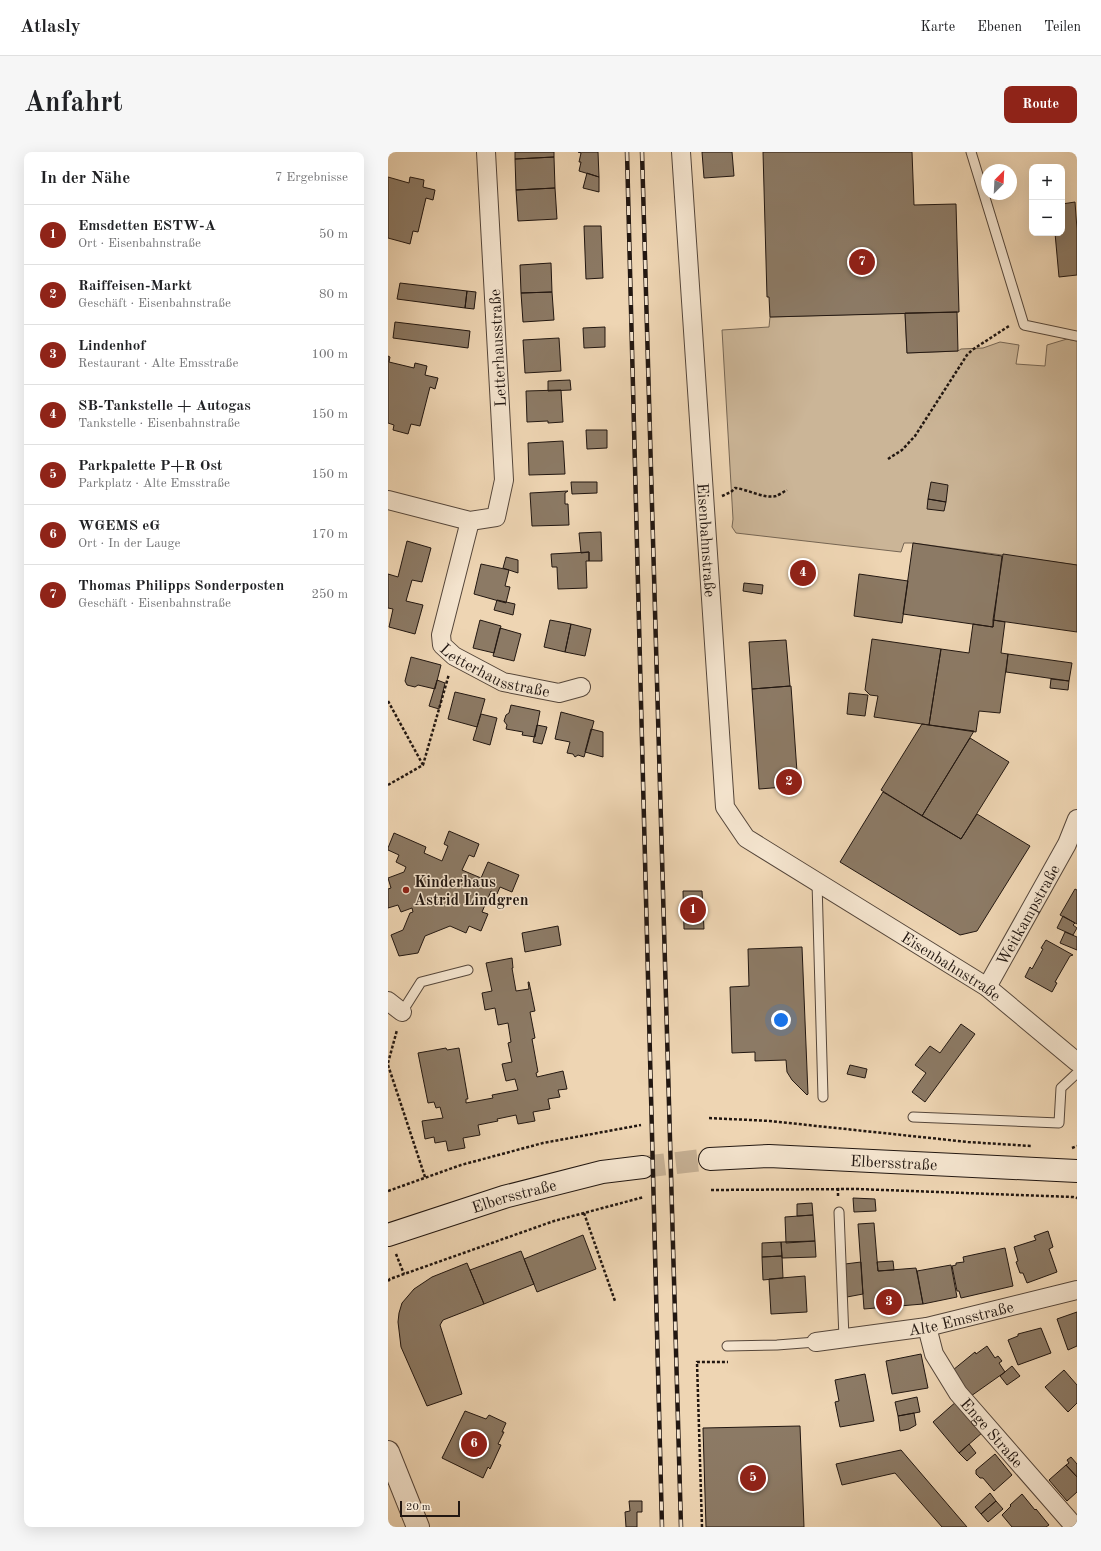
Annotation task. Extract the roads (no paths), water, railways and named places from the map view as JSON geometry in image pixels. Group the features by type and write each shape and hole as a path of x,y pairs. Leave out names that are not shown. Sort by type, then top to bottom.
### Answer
{"main road":[{"name":"Elbersstraße","path":"710,1159 769,1156 1077,1171"},
{"name":"Elbersstraße","path":"388,1235 504,1197 602,1172 643,1167"},
{"path":"388,1452 418,1527"}],"street":[{"name":"Letterhausstraße","path":"388,500 470,521 496,517 504,480 486,152"},
{"name":"Eisenbahnstraße","path":"681,152 725,807 746,838 987,987 1077,1062"},
{"name":"Letterhausstraße","path":"470,521 441,635 442,645 454,656 503,682 558,693 581,687"},
{"name":"Weitkampstraße","path":"987,987 1067,844 1077,819"},
{"path":"388,1001 402,1012"},
{"name":"Alte Emsstraße","path":"816,1342 927,1328 1077,1290"},
{"name":"Enge Straße","path":"927,1328 934,1354 958,1393 1075,1527"}],"lane":[{"path":"971,152 1024,325 1077,336"},
{"path":"817,882 823,1097"},
{"path":"402,1012 421,982 468,970"},
{"path":"913,1117 1059,1123 1061,1088 1077,1072"},
{"path":"839,1212 844,1338"},
{"path":"727,1346 777,1345 816,1342"}],"tunnel":[{"path":"643,1167 710,1159"}],"railway":[{"path":"627,152 662,1527"},
{"path":"642,152 681,1527"}],"place":[{"name":"Thomas Philipps Sonderposten","path":"862,262"},
{"name":"SB-Tankstelle + Autogas","path":"803,573"},
{"name":"Raiffeisen-Markt","path":"789,782"},
{"name":"Kinderhaus Astrid Lindgren","path":"406,890"},
{"name":"Emsdetten ESTW-A","path":"693,910"},
{"name":"Lindenhof","path":"889,1302"},
{"name":"WGEMS eG","path":"474,1444"},
{"name":"Parkpalette P+R Ost","path":"753,1478"}]}
